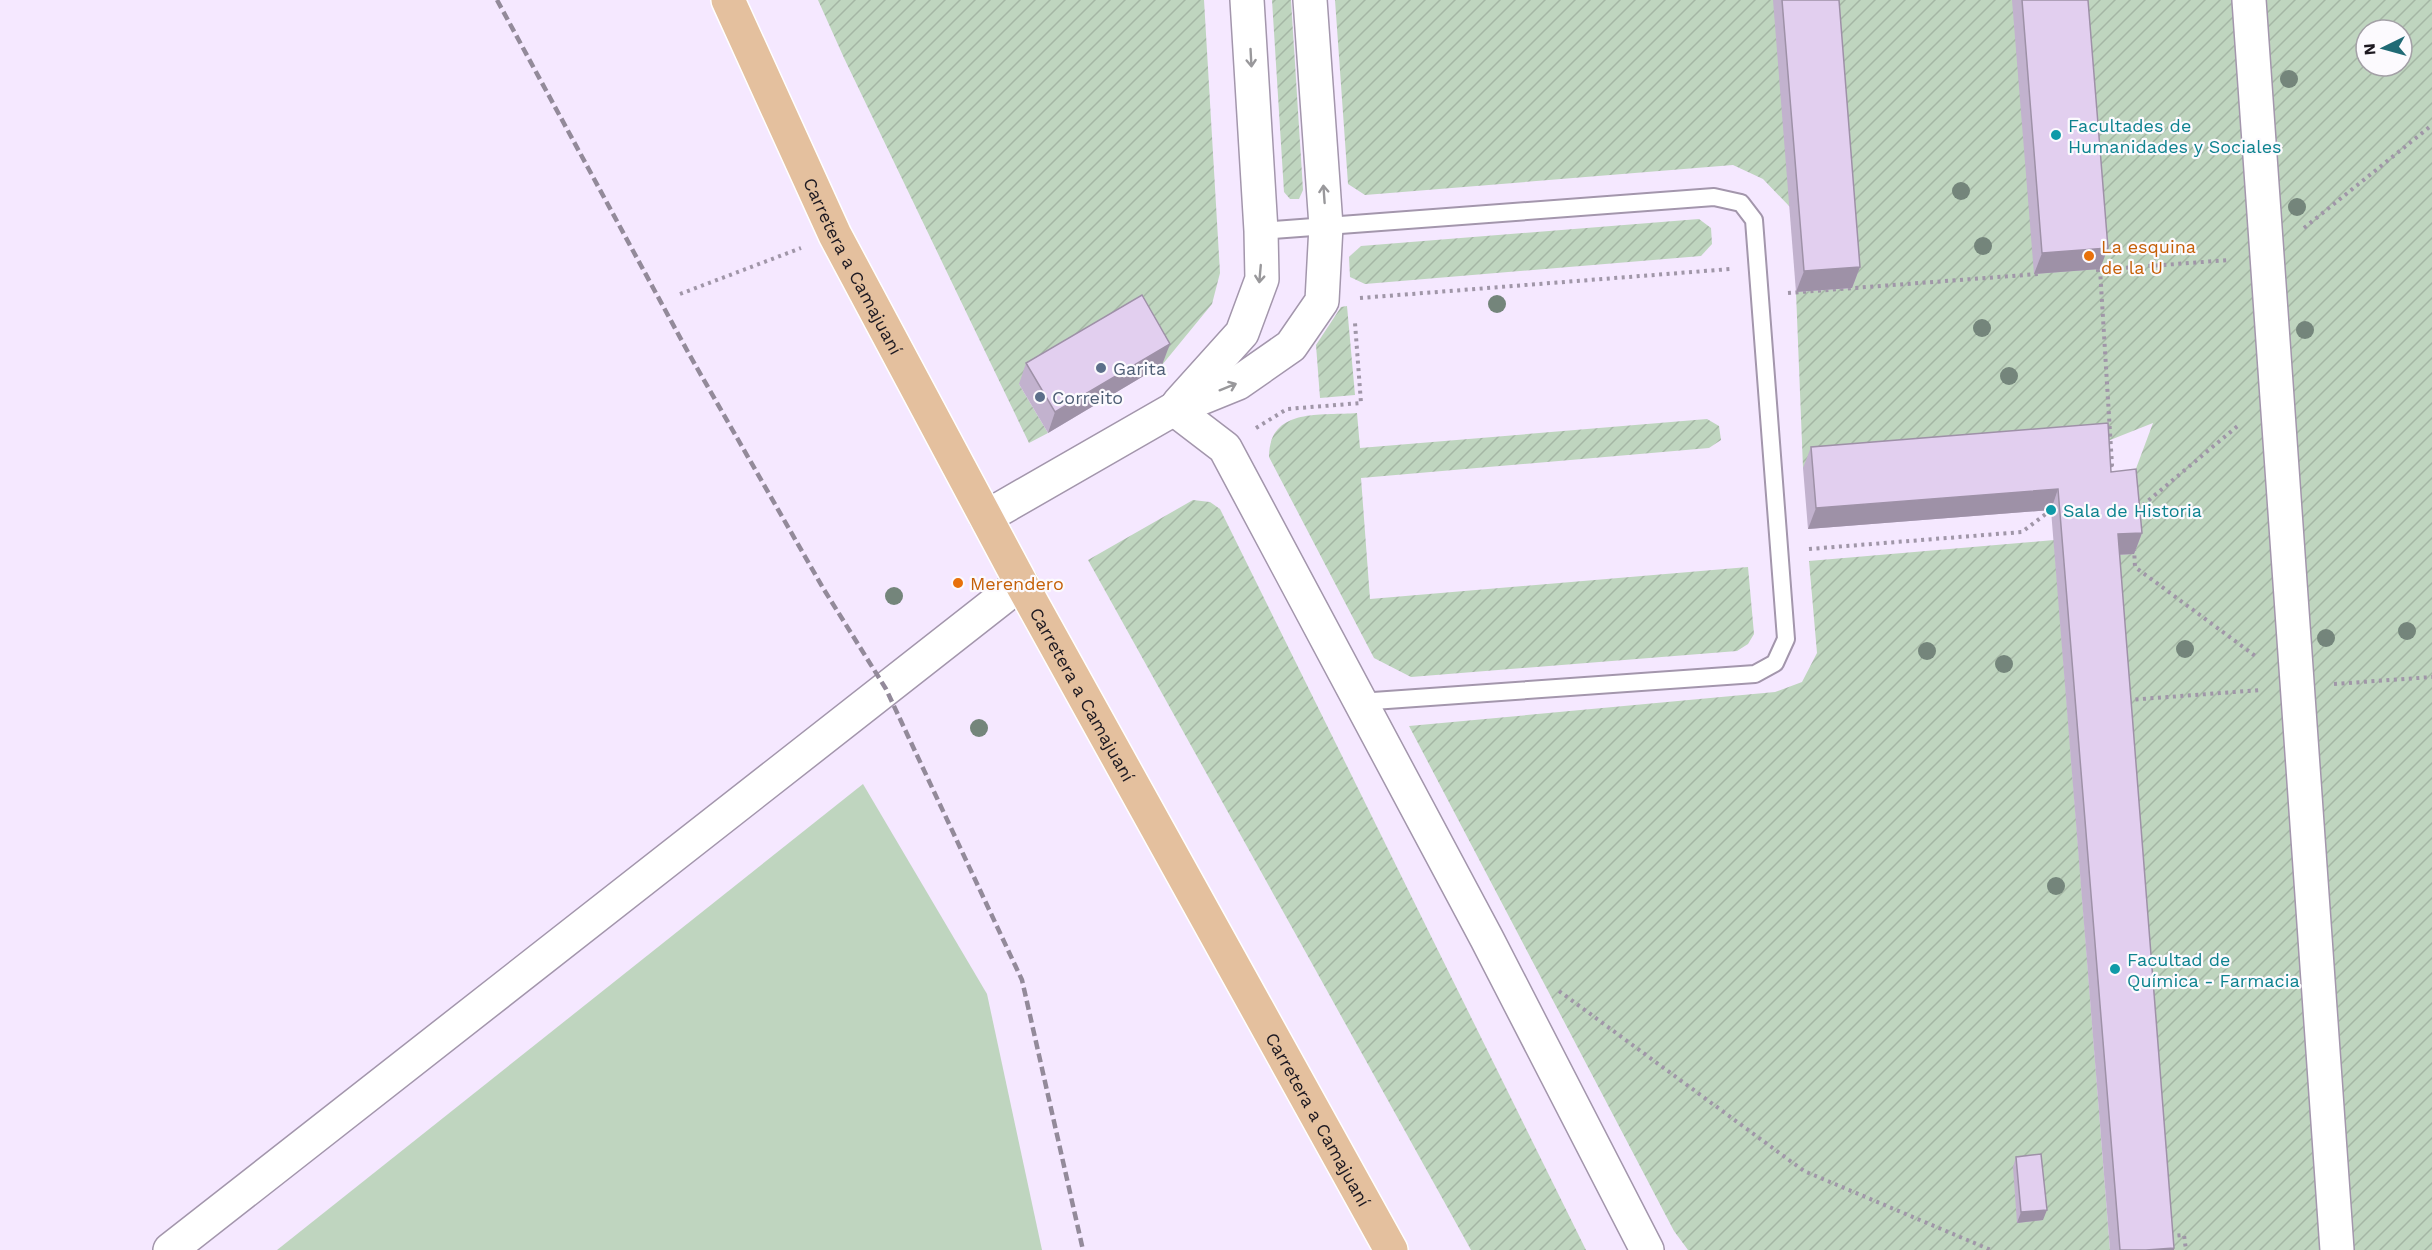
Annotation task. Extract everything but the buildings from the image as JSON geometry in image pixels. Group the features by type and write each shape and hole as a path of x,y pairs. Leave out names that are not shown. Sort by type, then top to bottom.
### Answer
{"main road":[{"name":"Carretera a Camajuaní","path":"728,0 836,235 1021,583 1391,1250"}],"street":[{"path":"1174,409 1242,333 1262,279 1247,0"},
{"path":"986,517 1174,409 1238,383 1291,346 1338,300 1326,226 1310,0"},
{"path":"2249,0 2337,1250"},
{"path":"1174,409 1225,448 1487,939 1647,1250"},
{"path":"170,1250 1021,583"}],"lane":[{"path":"1261,231 1714,197 1741,203 1754,220 1786,639 1775,663 1755,674 1359,702"}],"path":[{"path":"2088,270 2267,257 2432,125"},
{"path":"680,294 836,235"},
{"path":"1225,448 1287,409 1361,402 1338,300 1757,267"},
{"path":"2100,269 2112,465 2102,472"},
{"path":"1760,295 2042,274"},
{"path":"2131,515 2277,393"},
{"path":"1779,552 2022,532 2051,510"},
{"path":"2134,544 2135,567 2297,687"},
{"path":"1554,988 1804,1171 1991,1250"},
{"path":"2164,1237 2184,1235 2186,1250"}],"green space":[{"path":"818,0 1204,0 1220,273 1212,304 1162,365 1019,384 1048,433 1029,443"},
{"path":"1272,0 1291,0 1303,190 1299,199 1290,199 1284,192"},
{"path":"1335,0 1774,0 1790,207 1763,179 1733,165 1365,195 1348,184"},
{"path":"1829,0 2013,0 2035,274 2079,0 2432,0 2432,1250 2165,1250 2110,555 2128,490 2153,423 2100,444 1803,468 1796,292 1852,288"},
{"path":"1699,219 1711,228 1712,244 1701,256 1365,284 1350,277 1349,257 1361,246"},
{"path":"1347,306 1355,395 1320,398 1316,345 1341,307"},
{"path":"1357,413 1360,448 1707,419 1719,426 1721,440 1709,448 1361,478 1370,599 1748,567 1754,634 1748,644 1737,651 1411,677 1374,658 1269,457 1271,441 1278,429 1287,422 1313,415"},
{"path":"1193,500 1210,502 1220,509 1586,1250 1471,1250 1088,560"},
{"path":"2054,540 2110,1250 1688,1250 1674,1231 1409,726 1775,692 1802,682 1817,653 1809,561"},
{"path":"863,784 987,994 1042,1250 277,1250"}],"railway":[{"path":"497,0 689,354 823,588 886,689 1022,980 1083,1250"}],"place":[{"name":"Facultades de Humanidades y Sociales","path":"2056,135"},
{"name":"La esquina de la U","path":"2089,256"},
{"name":"Garita","path":"1101,368"},
{"name":"Correito","path":"1040,397"},
{"name":"Sala de Historia","path":"2051,510"},
{"name":"Merendero","path":"958,583"},
{"name":"Facultad de Química - Farmacia","path":"2115,969"}]}
